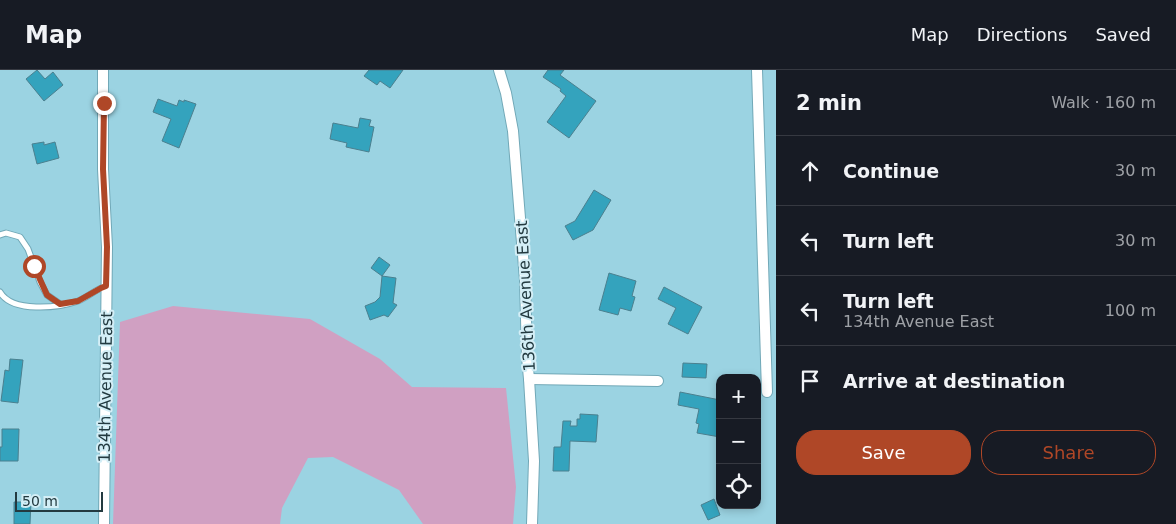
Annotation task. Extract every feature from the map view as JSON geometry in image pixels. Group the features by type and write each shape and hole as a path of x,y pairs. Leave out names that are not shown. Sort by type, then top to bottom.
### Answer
{"street":[{"name":"134th Avenue East","path":"103,70 103,169 107,247 104,524"},
{"name":"136th Avenue East","path":"500,70 513,131 525,280 527,357 530,379 534,460 532,524"},
{"path":"757,70 767,392"},
{"path":"530,379 658,381"}],"lane":[{"path":"0,235 6,233 20,236 28,249 40,282 47,295 60,304"},
{"path":"0,292 3,298 21,306 44,307 78,301 106,286"}],"shaded area":[{"path":"173,306 310,319 380,359 412,387 506,388 516,487 513,524 423,524 399,490 333,457 308,458 282,508 280,524 113,524 120,322"}],"building":[{"path":"37,70 45,79 53,72 63,85 44,101 26,79"},
{"path":"369,70 403,70 390,88 380,81 377,85 364,76"},
{"path":"548,70 564,70 560,75 596,101 569,138 547,122 566,96 560,91 561,89 543,77"},
{"path":"158,99 177,106 179,100 196,104 179,148 162,141 171,119 153,112"},
{"path":"360,118 371,120 369,126 374,127 369,152 346,147 347,143 330,139 333,123 358,128"},
{"path":"44,142 44,145 55,142 59,158 37,164 32,144"},
{"path":"594,190 611,200 593,230 573,240 565,226 575,221"},
{"path":"379,257 390,265 382,276 371,268"},
{"path":"609,273 636,281 632,296 635,297 631,311 620,308 618,315 599,310"},
{"path":"382,276 396,278 393,303 397,305 388,317 384,315 370,320 365,306 375,302 380,297"},
{"path":"664,287 702,307 688,334 668,324 676,308 658,299"},
{"path":"10,359 23,360 18,403 1,401 5,370 9,371"},
{"path":"683,363 707,364 706,378 682,377"},
{"path":"680,392 716,399 716,436 697,433 699,424 696,423 699,409 678,405"},
{"path":"580,414 598,415 596,442 570,441 569,471 553,471 554,447 561,447 563,421 571,421 570,426 577,426 577,419 580,419"},
{"path":"2,429 19,429 18,461 0,461"},
{"path":"714,499 716,509 720,515 708,520 701,505"},
{"path":"14,502 31,502 30,524 14,524"}],"route":[{"path":"34,266 47,295 60,304 78,301 106,286 107,247 103,169 104,103"}]}
